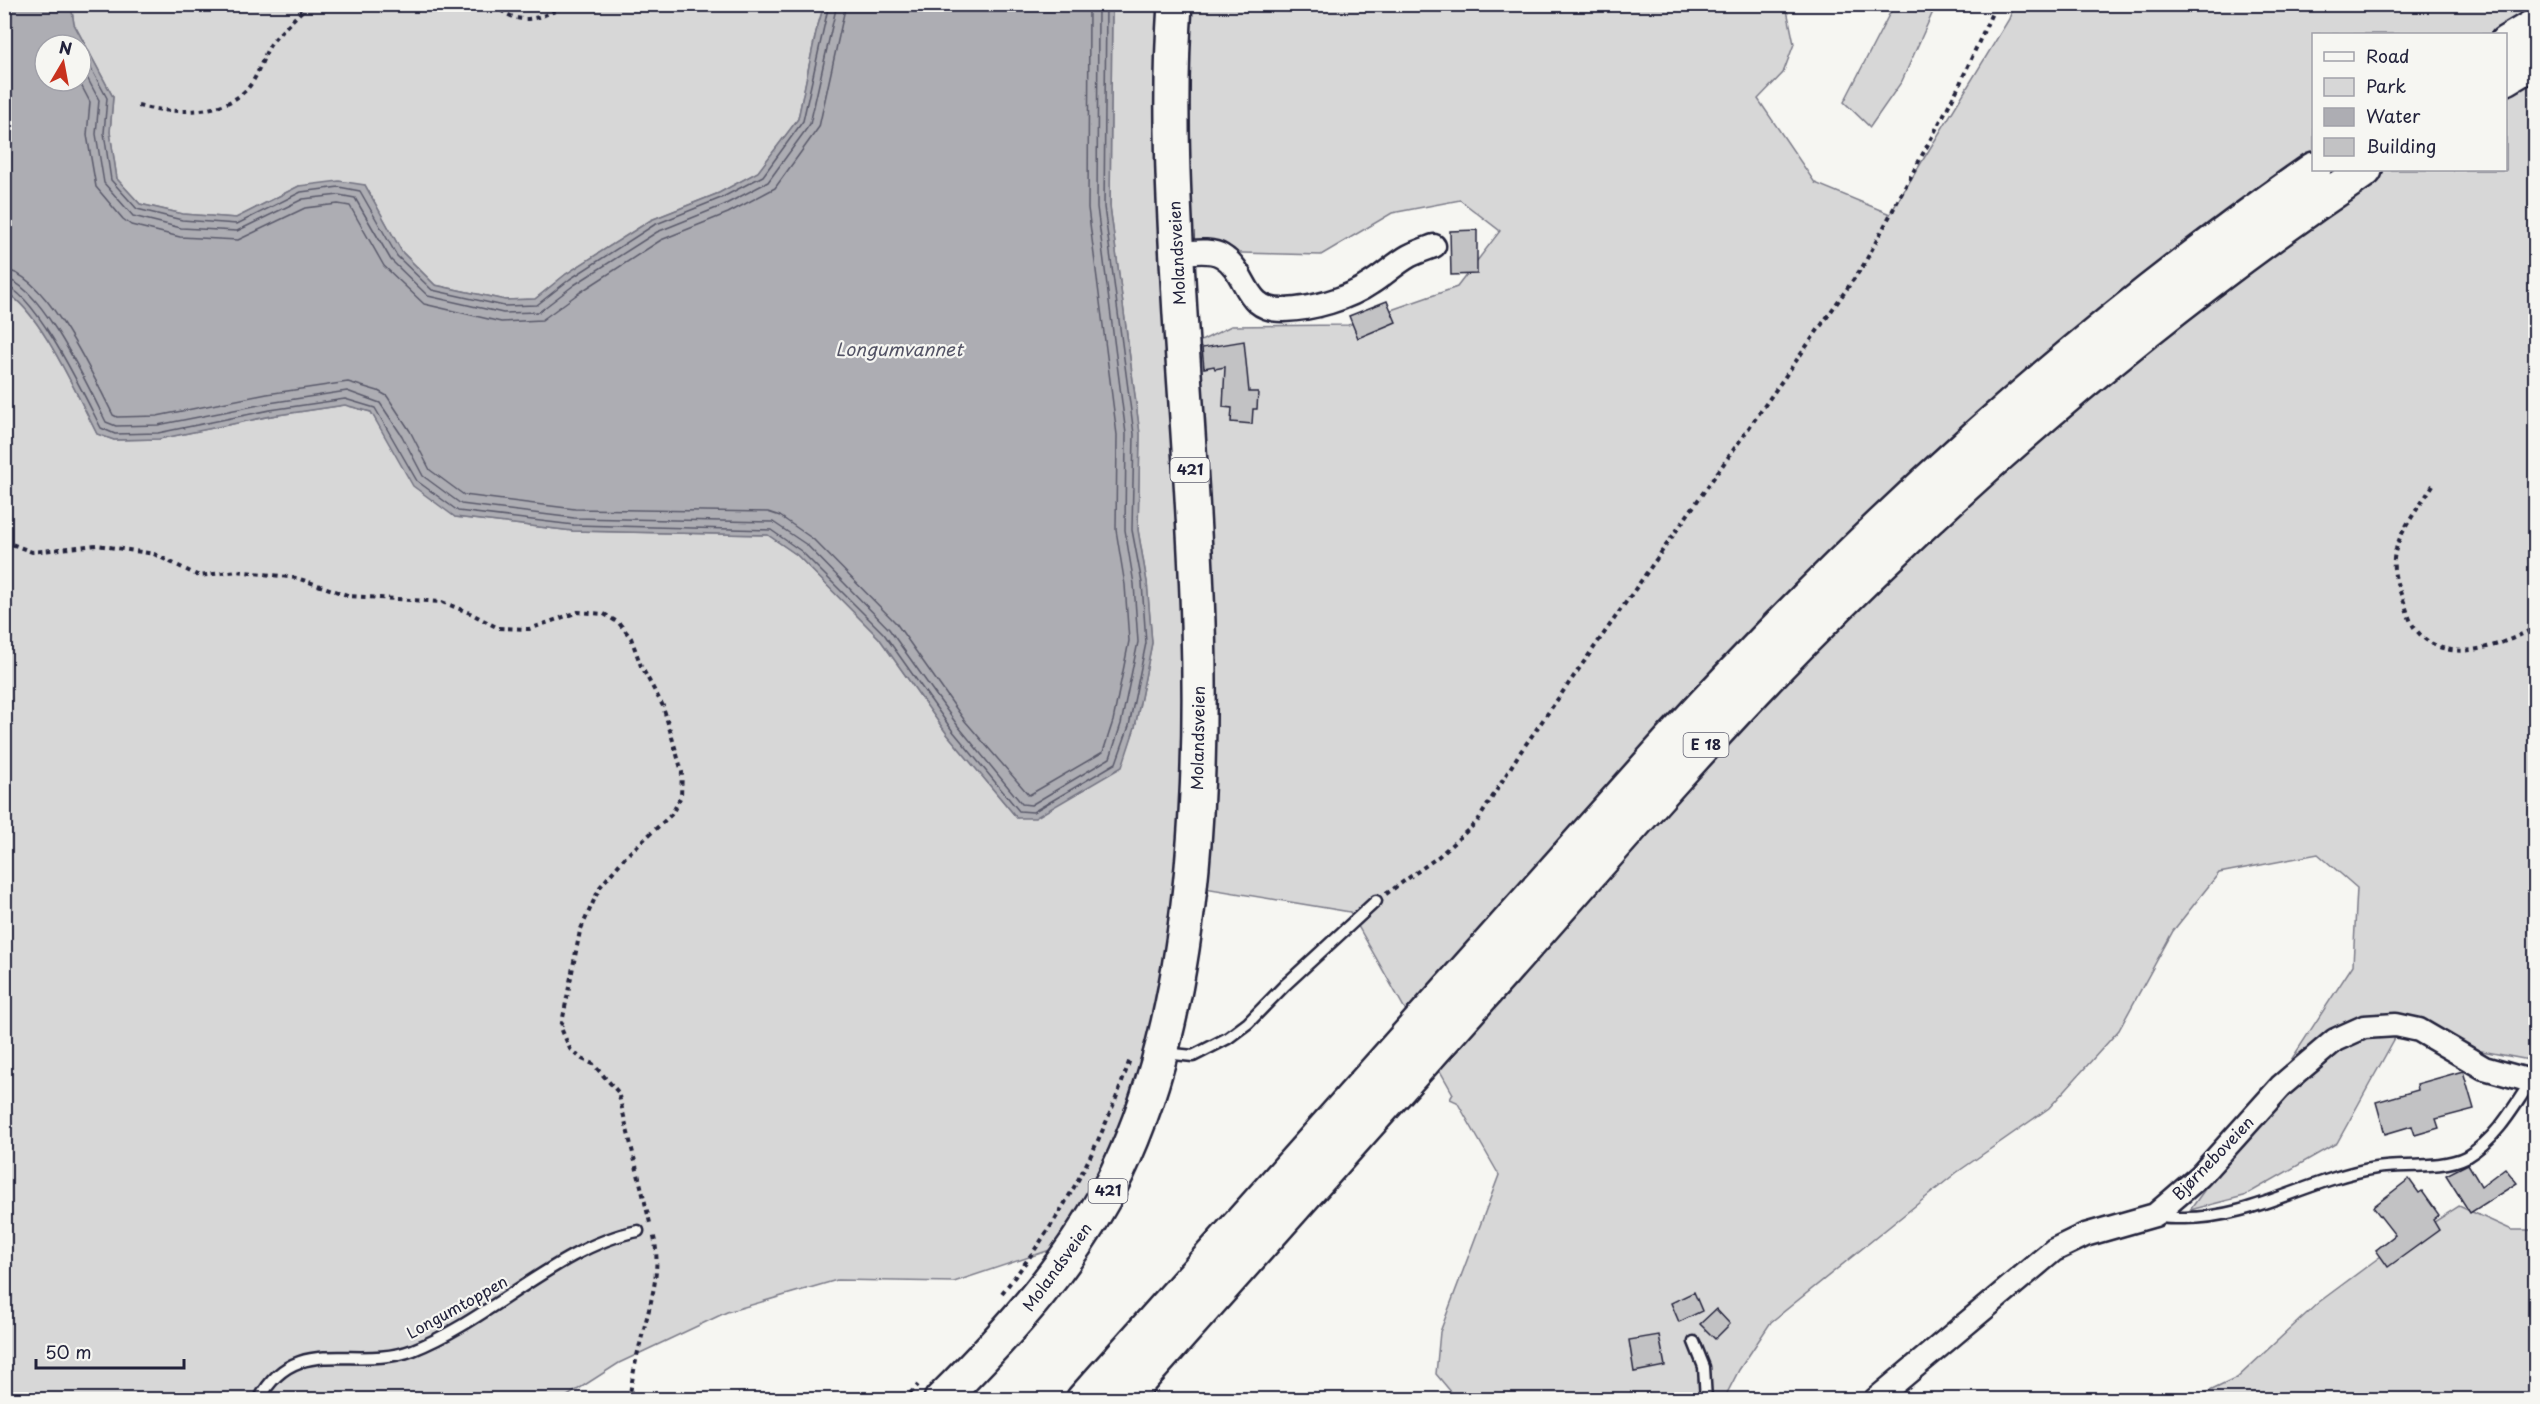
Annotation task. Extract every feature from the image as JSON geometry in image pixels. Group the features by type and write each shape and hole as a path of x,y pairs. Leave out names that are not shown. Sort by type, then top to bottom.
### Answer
{"main road":[{"name":"Molandsveien","path":"932,1390 1020,1317 1054,1274 1101,1204 1132,1139 1148,1096 1147,1051 1172,1013 1185,936 1197,807 1200,739 1194,540 1171,138 1175,4"},
{"path":"2507,42 2535,25"},
{"path":"2507,77 2535,60"},
{"name":"E 18","path":"1083,1400 1669,742 1748,656 1837,565 1983,429 2061,361 2213,241 2312,170"},
{"name":"E 18","path":"1122,1400 1700,751 1800,645 1883,562 1969,481 2103,365 2254,247 2364,171"}],"street":[{"path":"1176,254 1209,252 1222,255 1232,266 1255,302 1268,308 1282,310 1304,308 1346,296 1370,284 1408,256 1434,246"},
{"name":"Bjørneboveien","path":"1875,1400 2054,1250 2085,1235 2155,1215 2200,1176 2281,1086 2335,1040 2364,1027 2396,1025 2419,1030 2484,1068 2533,1081"}],"lane":[{"path":"1147,1051 1193,1056 1228,1038 1248,1023 1285,985 1376,901"},
{"path":"2155,1215 2162,1218 2203,1219 2231,1215 2375,1168 2446,1162 2463,1158 2484,1145 2533,1081"},
{"name":"Longumtoppen","path":"259,1400 275,1375 293,1364 327,1357 380,1358 415,1349 500,1303 598,1242 638,1231"},
{"path":"1694,1342 1704,1367 1706,1400"}],"path":[{"path":"138,106 164,111 198,111 224,103 246,90 263,64 272,42 309,4"},
{"path":"494,4 511,18 525,20 546,15 570,4"},
{"path":"1376,901 1438,856 1477,822 1519,754 1863,266 1958,88 1996,4"},
{"path":"2433,485 2396,548 2393,568 2396,584 2414,627 2426,639 2442,647 2465,651 2485,649 2510,642 2535,627"},
{"path":"4,541 32,552 97,544 154,554 199,576 237,570 297,578 350,597 442,602 470,613 498,628 529,629 578,612 603,614 619,623 631,638 641,666 663,706 675,740 682,772 681,796 672,814 627,855 600,887 580,931 561,1028 570,1049 582,1059 593,1064 618,1092 637,1178 657,1247 656,1286 629,1400"},
{"path":"1000,1296 1026,1264 1056,1219 1092,1155 1118,1096 1147,1051"},
{"path":"904,1400 932,1390"}],"green space":[{"path":"71,5 824,5 798,119 758,172 719,193 651,220 566,274 535,299 505,300 435,285 402,252 365,185 299,186 236,218 183,214 140,204 117,179 110,132 113,97 93,60 93,33 79,33 74,24"},
{"path":"1112,5 1786,5 1794,44 1783,73 1758,99 1815,183 1890,214 2009,19 2014,5 2535,5 2536,616 2531,631 2535,630 2535,1061 2439,1043 2395,1038 2337,1143 2244,1196 2190,1210 2226,1160 2353,965 2357,888 2318,854 2219,873 2173,931 2119,1030 2049,1108 1956,1173 1771,1322 1739,1370 1724,1399 1457,1399 1436,1374 1440,1332 1499,1175 1457,1102 1450,1099 1453,1094 1350,912 1193,886 1107,1184 1053,1249 954,1282 837,1280 727,1312 619,1363 563,1399 5,1400 5,292 18,301 44,335 97,434 114,440 159,439 271,416 345,405 371,412 390,442 455,517 573,531 768,535 797,555 879,638 947,734 1017,818 1121,767 1135,727 1152,643 1147,582 1138,530 1140,434 1110,206","holes":["1460,200 1500,231 1457,287 1348,325 1231,326 1191,346 1162,272 1204,252 1321,255 1392,213"]},
{"path":"1894,5 1936,5 1902,81 1870,127 1844,102"},
{"path":"2459,1206 2512,1230 2535,1230 2535,1399 2191,1400 2237,1378 2319,1302 2381,1256"}],"water":[{"name":"Longumvannet","path":"5,4 71,5 74,24 79,33 33,33 33,93 93,93 93,60 113,97 110,132 117,179 140,204 183,214 236,218 299,186 339,181 365,185 402,252 435,285 505,300 535,299 566,274 651,220 719,193 758,172 798,119 824,5 1112,5 1110,206 1140,434 1138,530 1147,582 1152,643 1135,727 1122,767 1035,818 1017,818 947,734 879,638 797,555 768,535 573,531 455,517 413,486 371,412 345,405 271,416 159,439 114,440 97,434 57,356 31,316 18,301 5,292"}],"building":[{"path":"1477,230 1477,274 1451,275 1450,231"},
{"path":"1387,301 1396,322 1358,338 1349,316"},
{"path":"1244,341 1249,392 1258,392 1257,409 1253,409 1252,424 1231,422 1232,408 1223,407 1225,367 1204,368 1202,348"},
{"path":"2463,1071 2474,1109 2436,1119 2439,1128 2415,1135 2412,1126 2385,1134 2376,1102 2418,1090 2417,1084"},
{"path":"2468,1164 2481,1186 2505,1168 2517,1183 2470,1213 2446,1175"},
{"path":"2409,1179 2419,1193 2422,1191 2439,1215 2433,1220 2439,1230 2388,1267 2376,1250 2395,1235 2373,1207"},
{"path":"1694,1292 1702,1311 1679,1322 1671,1303"},
{"path":"1716,1309 1730,1324 1715,1339 1700,1324"},
{"path":"1659,1335 1665,1366 1634,1372 1629,1340"}]}
